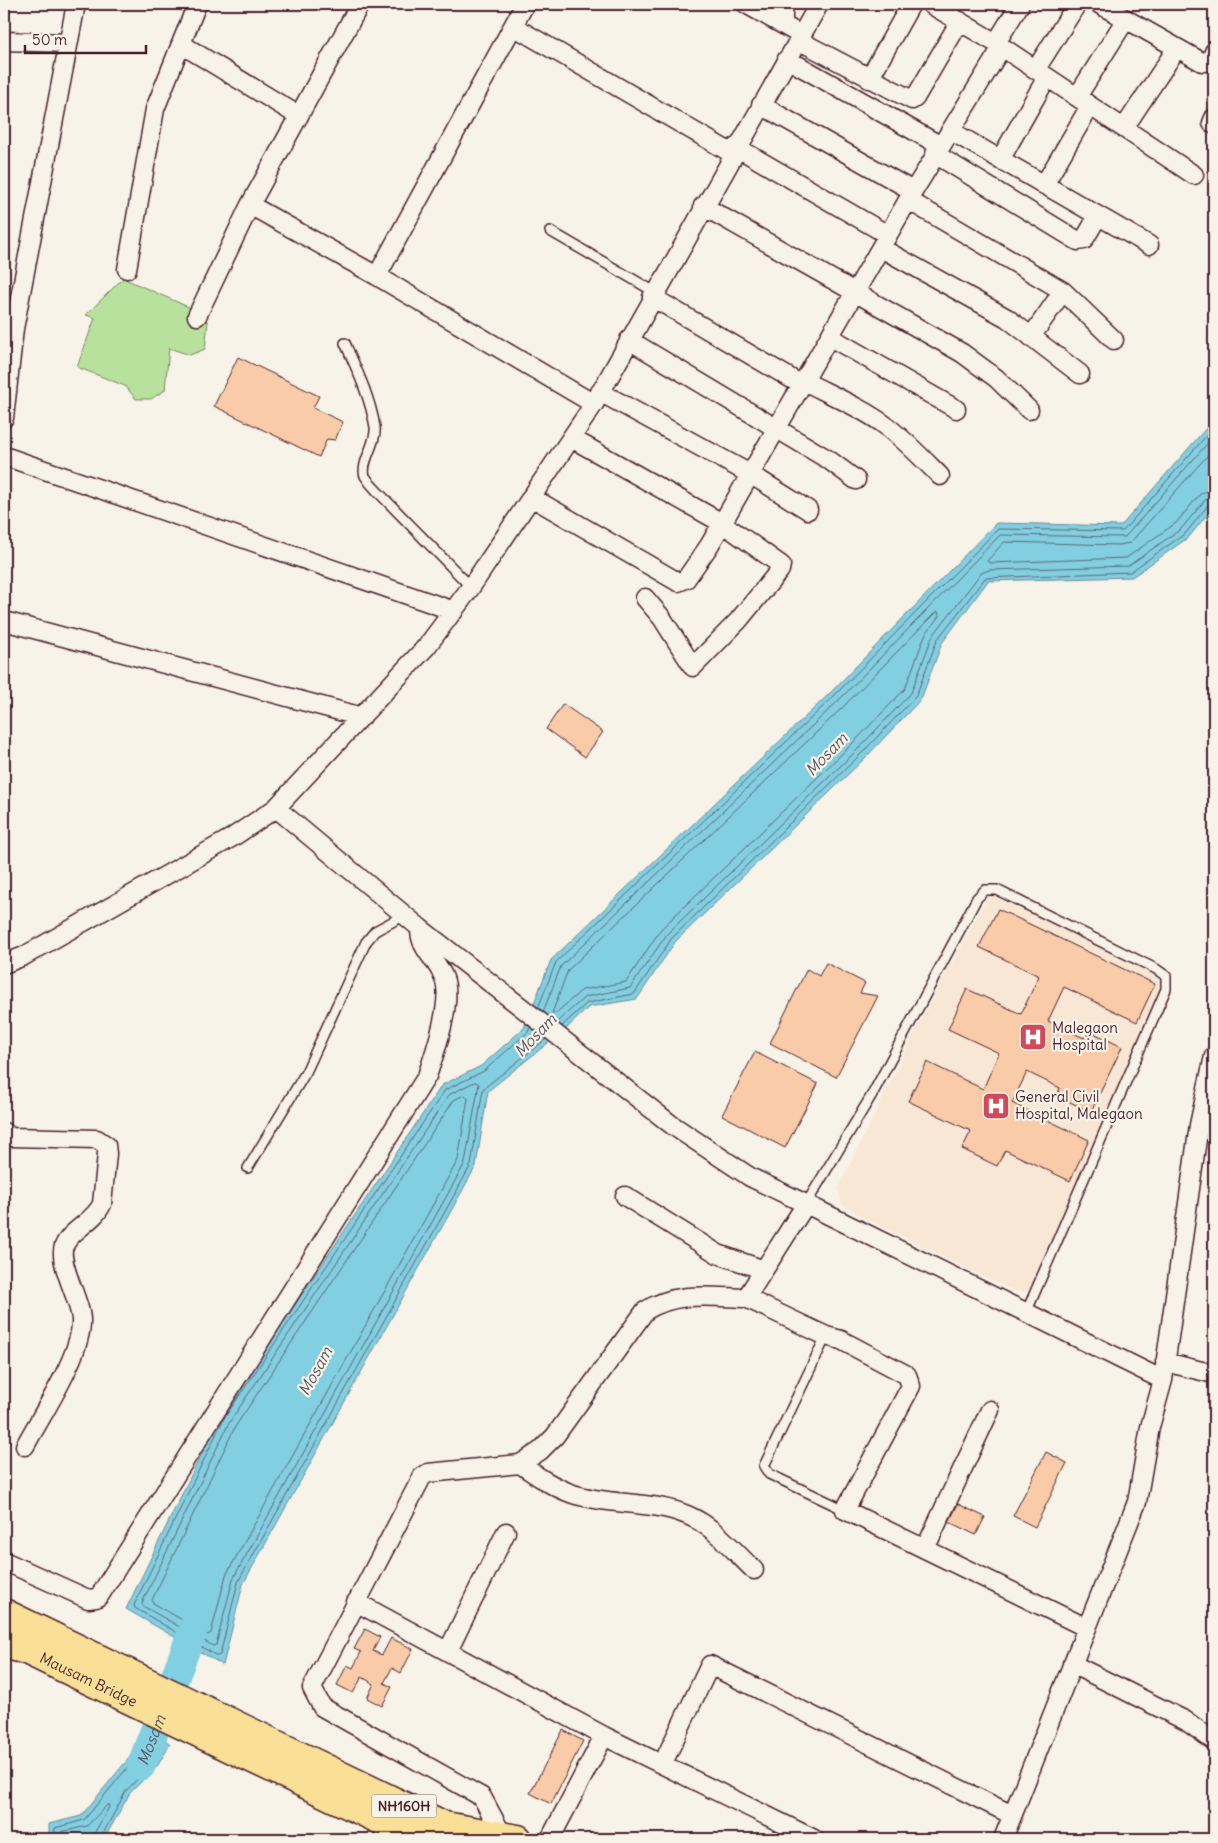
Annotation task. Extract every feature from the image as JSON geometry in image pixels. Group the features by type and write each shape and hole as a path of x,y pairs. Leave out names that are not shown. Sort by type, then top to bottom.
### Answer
{"highway":[{"name":"NH160H","path":"4,1614 22,1641 291,1765 445,1826 511,1837"},
{"name":"NH160H","path":"291,1765 420,1839"}],"street":[{"path":"4,418 14,329 76,4"},
{"path":"127,269 155,109 197,4"},
{"path":"197,316 250,205 360,4"},
{"path":"377,276 525,4"},
{"path":"746,4 783,25 799,38 908,100 915,98 958,14"},
{"path":"783,4 783,25"},
{"path":"4,964 24,956 233,837 276,808 428,646 471,587 597,398 734,150 819,4"},
{"path":"869,79 911,4"},
{"path":"930,4 958,14 999,45 1194,175"},
{"path":"531,497 678,582 686,579 722,522 855,291 951,131 1020,4"},
{"path":"1000,160 1041,73 1077,4"},
{"path":"1099,4 1202,62 1213,59"},
{"path":"1044,185 1126,19"},
{"path":"513,26 734,150 884,242 1007,318 1080,374"},
{"path":"4,41 68,43"},
{"path":"181,44 299,116"},
{"path":"1124,128 1177,48"},
{"path":"787,59 938,150 1078,241 1084,240 1098,216"},
{"path":"761,105 1063,291 1114,340"},
{"path":"951,131 1149,245"},
{"path":"250,205 597,398 750,474 808,510"},
{"path":"703,206 968,357 996,378 1029,410"},
{"path":"1032,337 1063,291"},
{"path":"654,295 803,383 865,412 909,445 940,476"},
{"path":"830,337 956,409"},
{"path":"629,340 829,460 856,480"},
{"path":"571,438 722,522 781,566 738,621 695,666 690,666 662,618 645,598"},
{"path":"4,456 454,610"},
{"path":"4,621 362,717"},
{"path":"276,808 405,916 672,1126 750,1177 1162,1380"},
{"path":"4,1561 88,1599 96,1598 100,1595 426,1076 434,1054 447,996 445,980 436,962 420,941 420,928"},
{"path":"1003,1839 1137,1502 1150,1426 1162,1380 1199,1125 1214,1056"},
{"path":"4,1133 11,1137 97,1139 106,1145 107,1154 102,1204 99,1211 68,1240 62,1255 81,1316 77,1343 68,1365 25,1446"},
{"path":"625,1196 718,1254 764,1270"},
{"path":"746,1298 806,1204"},
{"path":"511,1837 482,1797 322,1707 312,1688 422,1477 428,1473 520,1464 540,1452 555,1436 645,1310 657,1303 676,1297 746,1298 826,1336 841,1340 908,1375 911,1386 845,1510 1087,1628"},
{"path":"1165,1362 1214,1374"},
{"path":"925,1549 990,1410"},
{"path":"520,1464 554,1486 575,1494 670,1509 687,1515 712,1529 754,1570"},
{"path":"448,1650 506,1532"},
{"path":"356,1602 448,1650 604,1736 663,1763 814,1839"},
{"path":"1072,1664 1186,1721 1214,1741"},
{"path":"663,1763 710,1665 1012,1815"},
{"path":"550,1839 604,1736"}],"lane":[{"path":"550,231 654,295"},
{"path":"345,343 365,390 375,429 374,440 365,465 366,476 377,492 471,587"},
{"path":"806,1204 874,1093 977,898 985,890 997,890 1148,964 1166,976 1166,989 1026,1313"},
{"path":"248,1168 306,1072 366,942 375,931 405,916"},
{"path":"826,1336 764,1466 769,1474 845,1510"}],"shaded area":[{"name":"General Civil Hospital, Malegaon","path":"993,893 1163,977 1164,987 1035,1284 1025,1292 1014,1291 862,1217 842,1204 838,1189 926,1010 987,898"}],"green space":[{"path":"123,278 195,310 208,322 205,349 190,355 169,348 165,390 151,399 136,399 125,386 77,367 95,318 86,315"}],"water":[{"path":"1214,419 1214,506 1189,537 1132,577 988,581 942,643 921,699 866,757 675,942 637,999 589,1007 568,1027 488,1091 476,1166 243,1584 223,1665 126,1609 219,1418 442,1085 481,1066 524,1028 551,960 828,695 996,523 1121,526"},
{"path":"153,1729 170,1744 158,1765 130,1793 104,1839 49,1839 49,1824 81,1816"}],"building":[{"path":"238,357 319,396 313,408 343,422 335,440 327,439 319,457 214,406"},
{"path":"563,704 603,732 585,757 546,729"},
{"path":"998,909 1155,984 1137,1022 1064,987 1048,1021 1084,1038 1088,1030 1122,1047 1091,1112 1057,1096 1060,1088 1027,1072 1012,1103 1089,1140 1070,1181 1005,1150 997,1166 962,1149 971,1131 908,1101 927,1062 983,1089 999,1053 948,1029 967,989 1021,1014 1039,976 979,947"},
{"path":"826,963 865,983 860,993 878,996 836,1077 770,1043 807,969 819,976"},
{"path":"755,1052 818,1084 785,1148 722,1115"},
{"path":"1046,1452 1067,1463 1035,1527 1013,1516"},
{"path":"958,1504 985,1517 976,1535 949,1522"},
{"path":"365,1629 380,1637 373,1651 382,1655 391,1638 413,1649 401,1673 392,1668 384,1683 392,1687 382,1706 367,1698 374,1684 362,1677 353,1693 337,1685 347,1665 353,1668 361,1652 354,1649"},
{"path":"563,1730 583,1741 551,1804 530,1793"}],"waterway":[{"name":"Mosam","path":"141,1766 201,1609"}],"place":[{"name":"Malegaon Hospital","path":"1033,1037"},
{"name":"General Civil Hospital, Malegaon","path":"996,1106"}]}
